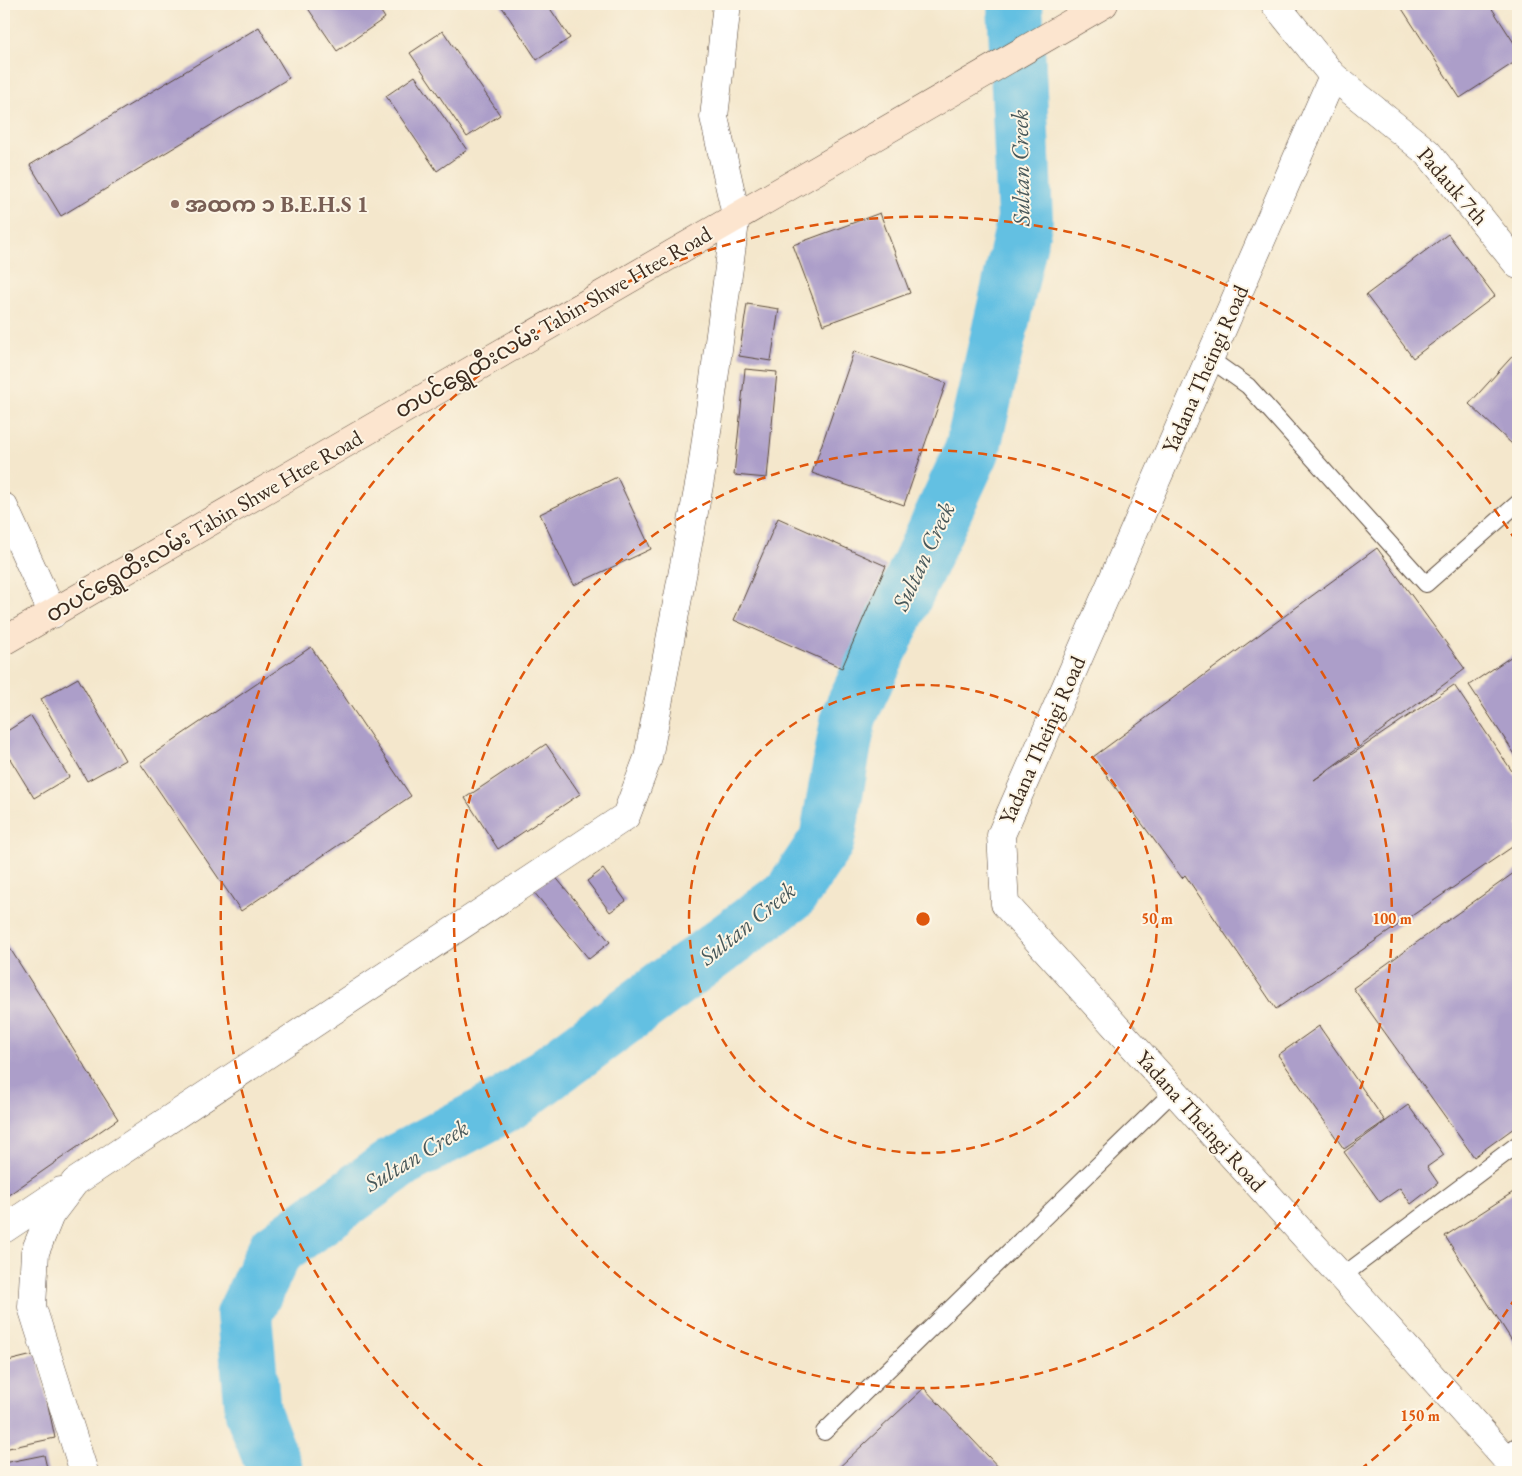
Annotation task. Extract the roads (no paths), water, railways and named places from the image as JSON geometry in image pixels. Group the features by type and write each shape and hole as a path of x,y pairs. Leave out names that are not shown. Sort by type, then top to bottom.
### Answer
{"main road":[{"name":"တပင်ရွှေထီးလမ်း Tabin Shwe Htee Road","path":"4,641 736,215 1104,4"}],"street":[{"path":"4,1229 626,816 648,758 702,469 736,215 714,117 727,4"},
{"path":"1275,4 1333,76"},
{"name":"Padauk 7th","path":"1333,76 1428,153 1518,266"},
{"name":"Yadana Theingi Road","path":"1333,76 1001,835 1005,904 1341,1276 1513,1458"},
{"path":"4,507 53,614"},
{"path":"75,1182 50,1215 36,1252 32,1307 84,1472"}],"lane":[{"path":"1210,359 1248,386 1426,584 1518,503"},
{"path":"824,1432 1174,1091"},
{"path":"1341,1276 1518,1144"}],"waterway":[{"name":"Sultan Creek","path":"276,1472 253,1413 244,1315 275,1250 402,1159 508,1103 791,894 827,840 849,716 972,451 1025,219 1015,4"}],"place":[{"name":"အထက ၁ B.E.H.S 1","path":"175,204"}]}
